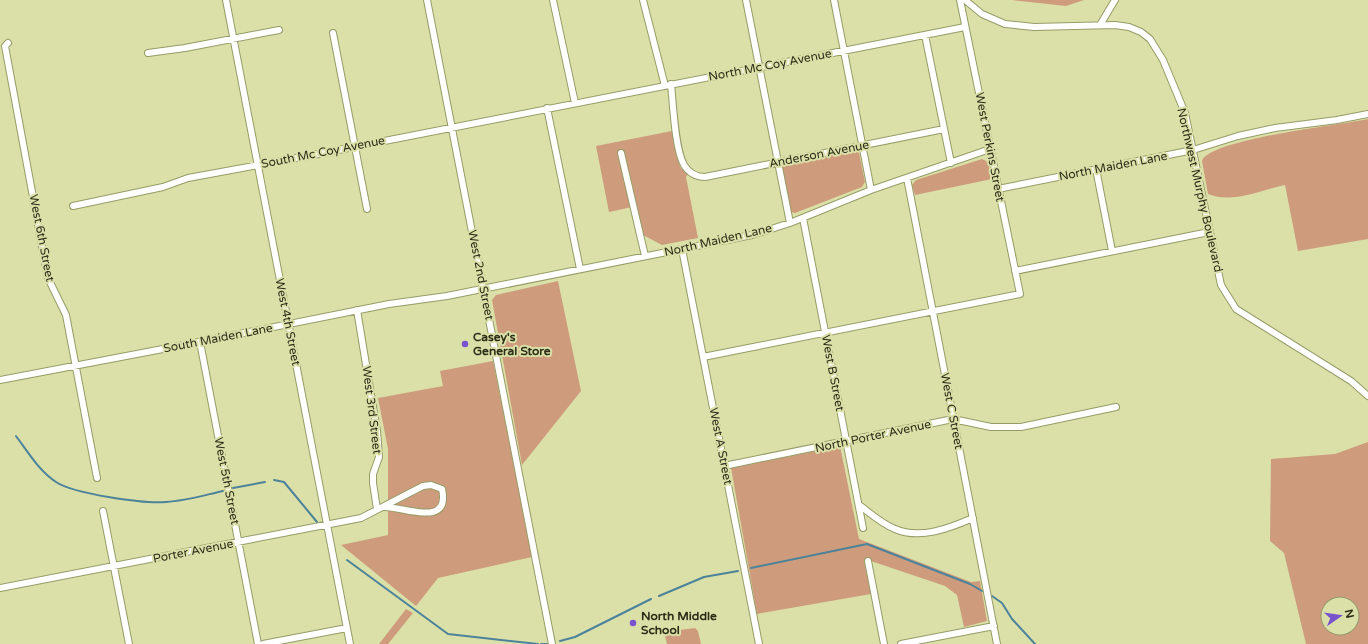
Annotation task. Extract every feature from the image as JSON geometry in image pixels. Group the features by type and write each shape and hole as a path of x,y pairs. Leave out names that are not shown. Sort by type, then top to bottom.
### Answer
{"street":[{"name":"West 4th Street","path":"226,0 350,644"},
{"name":"West 2nd Street","path":"427,0 552,644"},
{"path":"553,0 575,103"},
{"path":"643,0 668,85"},
{"path":"746,0 790,223"},
{"path":"834,0 871,190"},
{"name":"West Perkins Street","path":"933,312 1020,294 960,0"},
{"name":"Northwest Murphy Boulevard","path":"965,0 988,18 1011,25 1100,25 1129,27 1141,32 1150,39 1158,49 1184,113 1193,150 1209,232 1222,285 1236,309 1351,381 1368,396"},
{"path":"1100,25 1115,0"},
{"name":"North Mc Coy Avenue","path":"575,103 965,27"},
{"path":"148,53 185,48 280,30"},
{"path":"333,33 367,209"},
{"path":"925,35 951,163"},
{"name":"West 6th Street","path":"8,43 5,46 48,278 66,315 97,478"},
{"name":"Anderson Avenue","path":"668,85 684,165 693,175 705,177 944,129"},
{"name":"South Mc Coy Avenue","path":"73,206 163,187 188,178 575,103"},
{"path":"547,108 580,269"},
{"name":"North Maiden Lane","path":"998,189 1193,150 1238,136 1275,128 1337,120 1368,114"},
{"name":"North Maiden Lane","path":"483,289 752,235 790,223 871,190 990,149"},
{"path":"621,153 645,256"},
{"path":"1096,169 1112,251"},
{"name":"West C Street","path":"907,178 997,644"},
{"name":"West B Street","path":"803,218 863,528"},
{"path":"1015,270 1209,232"},
{"name":"West A Street","path":"682,249 759,644"},
{"name":"South Maiden Lane","path":"0,380 288,325 357,310 483,289"},
{"name":"West 3rd Street","path":"357,310 378,431 379,458 373,474 373,483 380,508"},
{"path":"703,357 933,312"},
{"name":"West 5th Street","path":"200,342 258,644"},
{"name":"North Porter Avenue","path":"724,466 954,420 991,427 1020,427 1116,407"},
{"name":"Porter Avenue","path":"0,588 361,518 380,508 423,486 431,485 442,489 443,494 441,506 430,512 410,512 396,506 380,508"},
{"path":"859,505 891,528 904,532 932,532 949,528 973,518"},
{"path":"103,511 129,644"},
{"path":"868,561 884,644"},
{"path":"901,644 994,626"},
{"path":"263,644 347,628"}],"shaded area":[{"path":"1012,0 1084,0 1066,6"},
{"path":"1368,119 1368,239 1298,251 1285,185 1237,197 1217,197 1208,194 1202,161 1210,153 1227,146 1278,134"},
{"path":"672,131 680,167 688,174 686,177 698,238 662,245 643,235 632,207 609,212 596,146"},
{"path":"858,148 865,182 862,187 795,213 791,212 782,165"},
{"path":"982,159 988,162 992,179 915,195 912,185 916,180"},
{"path":"558,281 581,391 522,465 492,300 496,295"},
{"path":"493,361 532,557 438,578 416,606 341,545 388,535 388,449 378,398 443,386 440,371"},
{"path":"1368,442 1368,644 1306,644 1284,553 1270,541 1271,459 1335,454"},
{"path":"840,446 859,539 971,582 980,581 987,621 964,627 957,595 945,586 871,561 864,561 871,594 757,614 731,468"},
{"path":"406,609 413,613 388,644 379,644"},
{"path":"695,628 698,631 701,644 667,644 664,632"}],"waterway":[{"path":"16,436 34,461 50,478 65,486 93,494 127,500 166,502 195,498 223,491"},
{"path":"274,480 284,482 317,522"},
{"path":"233,488 265,482"},
{"path":"751,568 867,544 970,584 982,591"},
{"path":"347,560 448,634 538,644"},
{"path":"659,596 704,577 738,571"},
{"path":"992,596 1002,603 1012,619 1035,644"},
{"path":"560,641 575,637 651,599"},
{"path":"541,644 547,644"}],"place":[{"name":"Casey's General Store","path":"465,344"},
{"name":"North Middle School","path":"633,623"}]}
